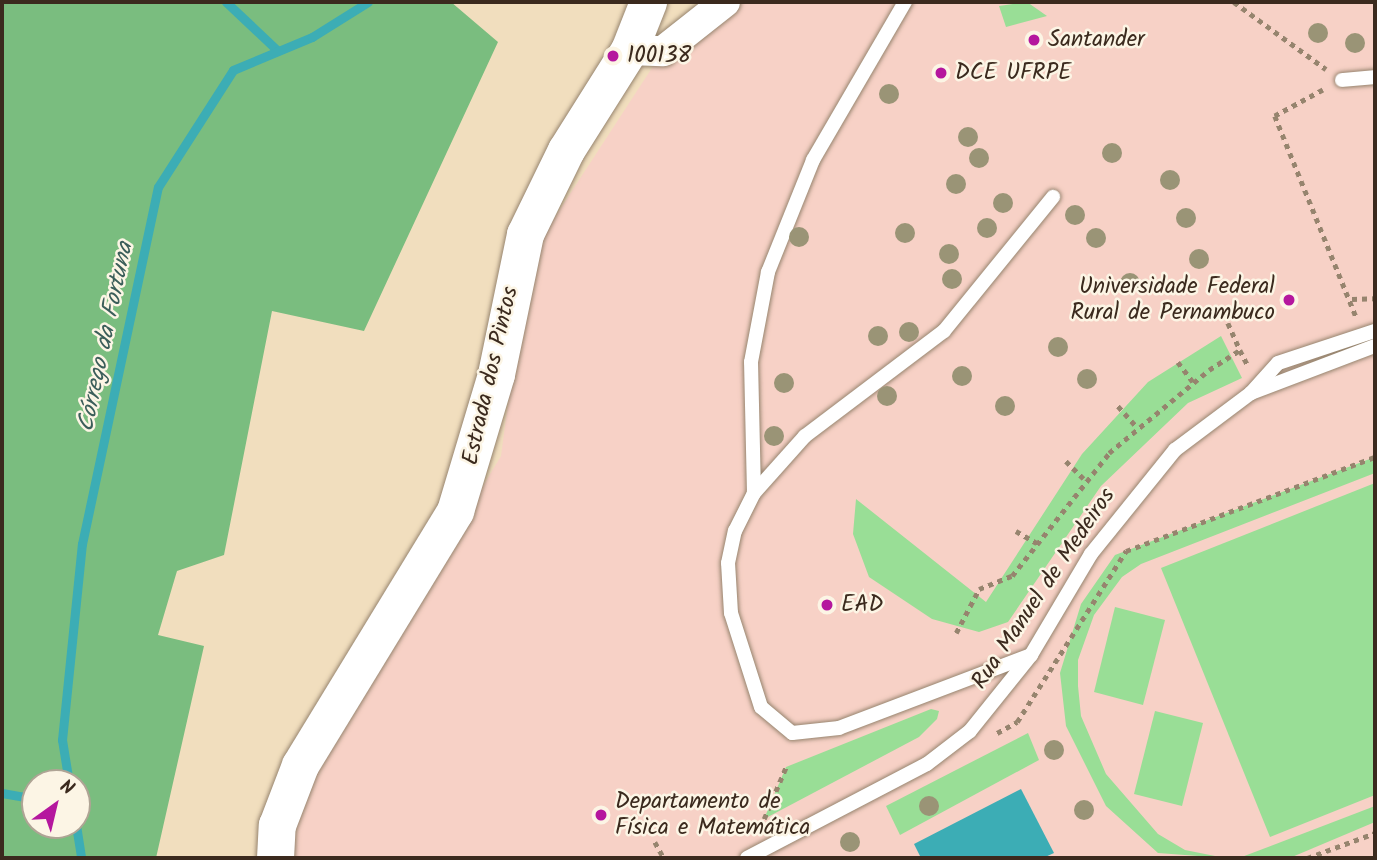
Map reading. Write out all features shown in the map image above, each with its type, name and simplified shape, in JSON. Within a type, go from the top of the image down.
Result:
[{"type":"street","name":"Estrada dos Pintos","points":[[275,858],[277,825],[300,765],[455,511],[496,374],[525,234],[566,150],[629,50],[648,2]]},
{"type":"street","points":[[629,50],[663,51],[724,2]]},
{"type":"lane","points":[[754,493],[751,362],[768,272],[813,159],[905,2]]},
{"type":"lane","points":[[1342,80],[1375,78]]},
{"type":"lane","points":[[1031,655],[839,728],[811,735],[774,723],[761,707],[731,613],[729,563],[735,531],[754,493],[805,436],[944,331],[1053,197]]},
{"type":"lane","points":[[1254,388],[1278,363],[1375,331]]},
{"type":"lane","name":"Rua Manuel de Medeiros","points":[[747,858],[928,764],[971,731],[1031,655],[1091,554],[1134,497],[1175,450],[1254,388],[1375,346]]},
{"type":"path","points":[[1234,2],[1342,80],[1275,116],[1335,270],[1352,299],[1375,298]]},
{"type":"path","points":[[1228,323],[1254,388]]},
{"type":"path","points":[[956,633],[979,589],[1012,576],[1084,479],[1137,427],[1193,382],[1240,350]]},
{"type":"path","points":[[1178,362],[1193,382]]},
{"type":"path","points":[[1118,406],[1137,427]]},
{"type":"path","points":[[993,735],[1017,722],[1126,551],[1375,457]]},
{"type":"path","points":[[1066,460],[1084,479]]},
{"type":"path","points":[[1017,531],[1037,543]]},
{"type":"path","points":[[764,819],[786,767]]},
{"type":"path","points":[[1307,858],[1375,833]]},
{"type":"path","points":[[655,842],[664,858]]},
{"type":"shaded area","points":[[725,2],[1375,2],[1375,858],[294,858],[292,820],[329,742],[501,456],[527,260],[663,51]]},
{"type":"green space","points":[[2,2],[451,2],[498,42],[364,331],[272,311],[224,555],[177,571],[158,635],[204,646],[156,858],[2,858]]},
{"type":"green space","points":[[1027,2],[1047,16],[1006,27],[999,6]]},
{"type":"green space","points":[[1221,336],[1242,378],[1188,403],[1101,486],[1008,622],[979,632],[932,619],[869,577],[853,534],[856,499],[986,602],[1082,454],[1148,382]]},
{"type":"green space","points":[[1375,457],[1375,473],[1141,564],[1122,577],[1094,615],[1078,660],[1078,686],[1081,716],[1106,774],[1158,834],[1185,850],[1225,858],[1158,853],[1106,806],[1066,726],[1060,673],[1081,604],[1115,555]]},
{"type":"green space","points":[[1375,483],[1375,795],[1270,837],[1161,568]]},
{"type":"green space","points":[[1115,607],[1165,620],[1143,705],[1094,692]]},
{"type":"green space","points":[[931,709],[939,711],[937,719],[919,737],[764,819],[786,767]]},
{"type":"green space","points":[[1155,711],[1203,723],[1182,806],[1134,794]]},
{"type":"green space","points":[[1028,733],[1039,760],[900,835],[886,806]]},
{"type":"green space","points":[[1375,806],[1375,822],[1292,857],[1239,858]]},
{"type":"water","points":[[1021,789],[1054,853],[1043,858],[921,858],[914,844]]},
{"type":"waterway","points":[[226,2],[278,51]]},
{"type":"waterway","name":"Córrego da Fortuna","points":[[67,769],[62,740],[82,544],[158,187],[233,70],[312,37],[368,2]]},
{"type":"waterway","points":[[2,793],[21,796]]},
{"type":"waterway","name":"Córrego da Fortuna","points":[[78,839],[81,858]]},
{"type":"place","name":"Santander","points":[[1034,40]]},
{"type":"place","name":"100138","points":[[613,56]]},
{"type":"place","name":"DCE UFRPE","points":[[941,73]]},
{"type":"place","name":"Universidade Federal Rural de Pernambuco","points":[[1289,300]]},
{"type":"place","name":"EAD","points":[[827,605]]},
{"type":"place","name":"Departamento de Física e Matemática","points":[[601,815]]}]
